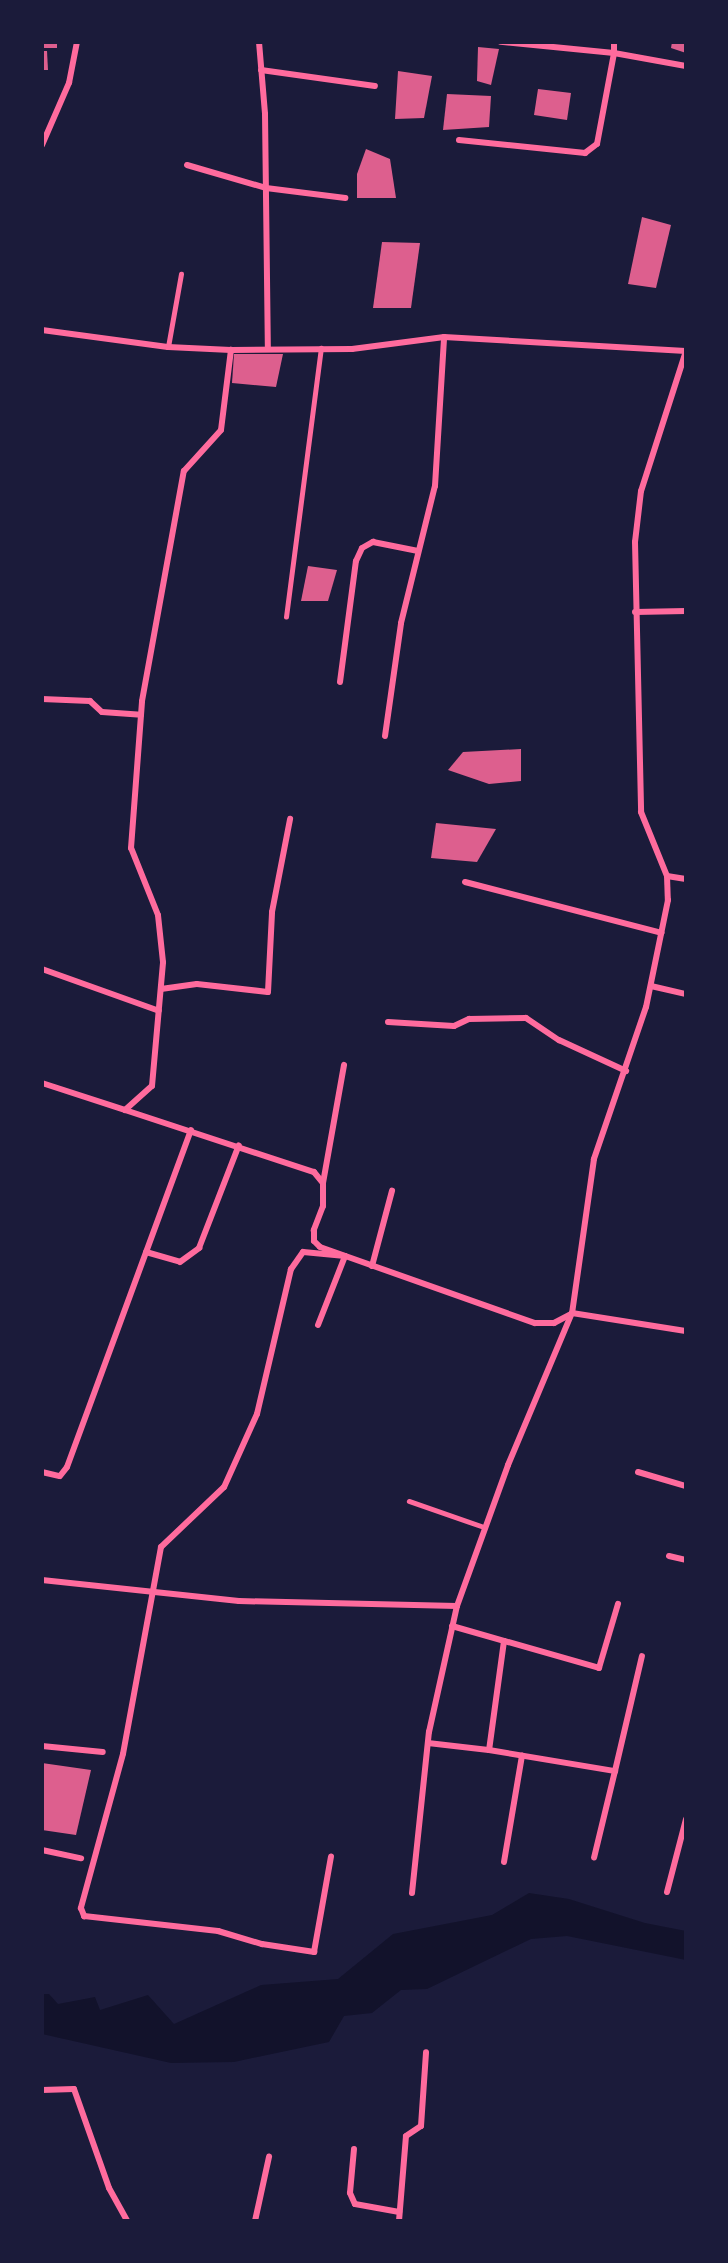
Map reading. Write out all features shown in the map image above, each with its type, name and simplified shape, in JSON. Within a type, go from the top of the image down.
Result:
[{"type":"street","points":[[42,144],[69,83],[77,42]]},
{"type":"street","points":[[259,42],[266,188],[268,348]]},
{"type":"street","points":[[501,42],[614,53],[686,66]]},
{"type":"street","points":[[459,140],[585,153],[597,144],[614,53],[614,42]]},
{"type":"street","points":[[261,70],[375,86]]},
{"type":"street","points":[[187,165],[266,188],[345,198]]},
{"type":"street","points":[[42,330],[168,347],[231,350],[352,349],[444,337],[686,351],[641,491],[635,542],[641,812],[667,876],[668,900],[651,986],[626,1071],[594,1159],[572,1313],[484,1527],[457,1606],[428,1743],[412,1893]]},
{"type":"street","points":[[385,736],[401,623],[435,486],[444,337]]},
{"type":"street","points":[[124,1110],[152,1086],[163,962],[158,915],[131,848],[141,715],[184,471],[221,430],[231,350]]},
{"type":"street","points":[[340,682],[356,561],[362,548],[373,542],[418,551]]},
{"type":"street","points":[[635,612],[686,611]]},
{"type":"street","points":[[42,699],[90,701],[102,712],[141,715]]},
{"type":"street","points":[[161,989],[197,984],[268,992],[272,912],[290,819]]},
{"type":"street","points":[[667,876],[686,879]]},
{"type":"street","points":[[465,882],[662,933]]},
{"type":"street","points":[[42,969],[159,1011]]},
{"type":"street","points":[[651,986],[686,994]]},
{"type":"street","points":[[388,1022],[454,1026],[469,1019],[526,1018],[559,1040],[626,1071]]},
{"type":"street","points":[[344,1065],[322,1183],[323,1206],[314,1241],[345,1256],[535,1323],[554,1323],[572,1313],[686,1331]]},
{"type":"street","points":[[42,1083],[239,1145],[314,1172],[322,1183]]},
{"type":"street","points":[[42,1472],[60,1476],[191,1130]]},
{"type":"street","points":[[146,1252],[180,1262],[199,1248],[239,1145]]},
{"type":"street","points":[[372,1266],[392,1191]]},
{"type":"street","points":[[331,1857],[314,1952],[262,1944],[218,1931],[84,1916],[81,1908],[123,1754],[161,1546],[224,1487],[257,1414],[291,1269],[303,1252],[345,1256]]},
{"type":"street","points":[[318,1325],[345,1256]]},
{"type":"street","points":[[638,1472],[686,1486]]},
{"type":"street","points":[[669,1556],[686,1560]]},
{"type":"street","points":[[42,1580],[238,1601],[457,1606]]},
{"type":"street","points":[[452,1626],[599,1668],[618,1604]]},
{"type":"street","points":[[489,1750],[504,1641]]},
{"type":"street","points":[[594,1858],[642,1656]]},
{"type":"street","points":[[428,1743],[489,1750],[615,1772]]},
{"type":"street","points":[[42,1746],[103,1752]]},
{"type":"street","points":[[504,1862],[522,1756]]},
{"type":"street","points":[[668,1892],[686,1819]]},
{"type":"street","points":[[42,1850],[81,1858]]},
{"type":"street","points":[[399,2221],[406,2136],[421,2126],[426,2052]]},
{"type":"street","points":[[42,2090],[74,2089],[110,2188],[127,2221]]},
{"type":"street","points":[[354,2149],[350,2193],[355,2204],[399,2212]]},
{"type":"street","points":[[255,2221],[269,2157]]},
{"type":"lane","points":[[168,347],[181,274]]},
{"type":"lane","points":[[286,617],[321,348]]},
{"type":"lane","points":[[409,1501],[484,1527]]},
{"type":"shaded area","points":[[529,1893],[569,1899],[645,1923],[686,1931],[686,1960],[567,1936],[531,1939],[427,1989],[401,1990],[372,2013],[344,2016],[329,2042],[234,2062],[171,2063],[42,2034],[42,1994],[49,1994],[58,2004],[95,1997],[100,2010],[148,1995],[174,2024],[261,1985],[338,1979],[393,1934],[492,1915]]},
{"type":"building","points":[[42,42],[57,42],[57,48],[42,48]]},
{"type":"building","points":[[672,42],[686,42],[686,53],[671,48]]},
{"type":"building","points":[[478,47],[499,49],[491,85],[477,81]]},
{"type":"building","points":[[42,51],[47,51],[48,70],[42,70]]},
{"type":"building","points":[[398,71],[432,76],[424,118],[395,119]]},
{"type":"building","points":[[538,89],[571,93],[567,120],[534,115]]},
{"type":"building","points":[[447,94],[491,96],[489,127],[443,130]]},
{"type":"building","points":[[366,149],[390,159],[396,198],[357,198],[357,174]]},
{"type":"building","points":[[642,217],[671,225],[656,288],[628,284]]},
{"type":"building","points":[[382,242],[420,243],[411,308],[373,308]]},
{"type":"building","points":[[234,354],[283,354],[276,387],[232,383]]},
{"type":"building","points":[[308,566],[337,570],[328,601],[301,601]]},
{"type":"building","points":[[521,749],[521,781],[489,784],[448,770],[463,752]]},
{"type":"building","points":[[436,823],[496,829],[477,862],[431,858]]},
{"type":"building","points":[[42,1763],[91,1770],[76,1835],[42,1830]]}]
